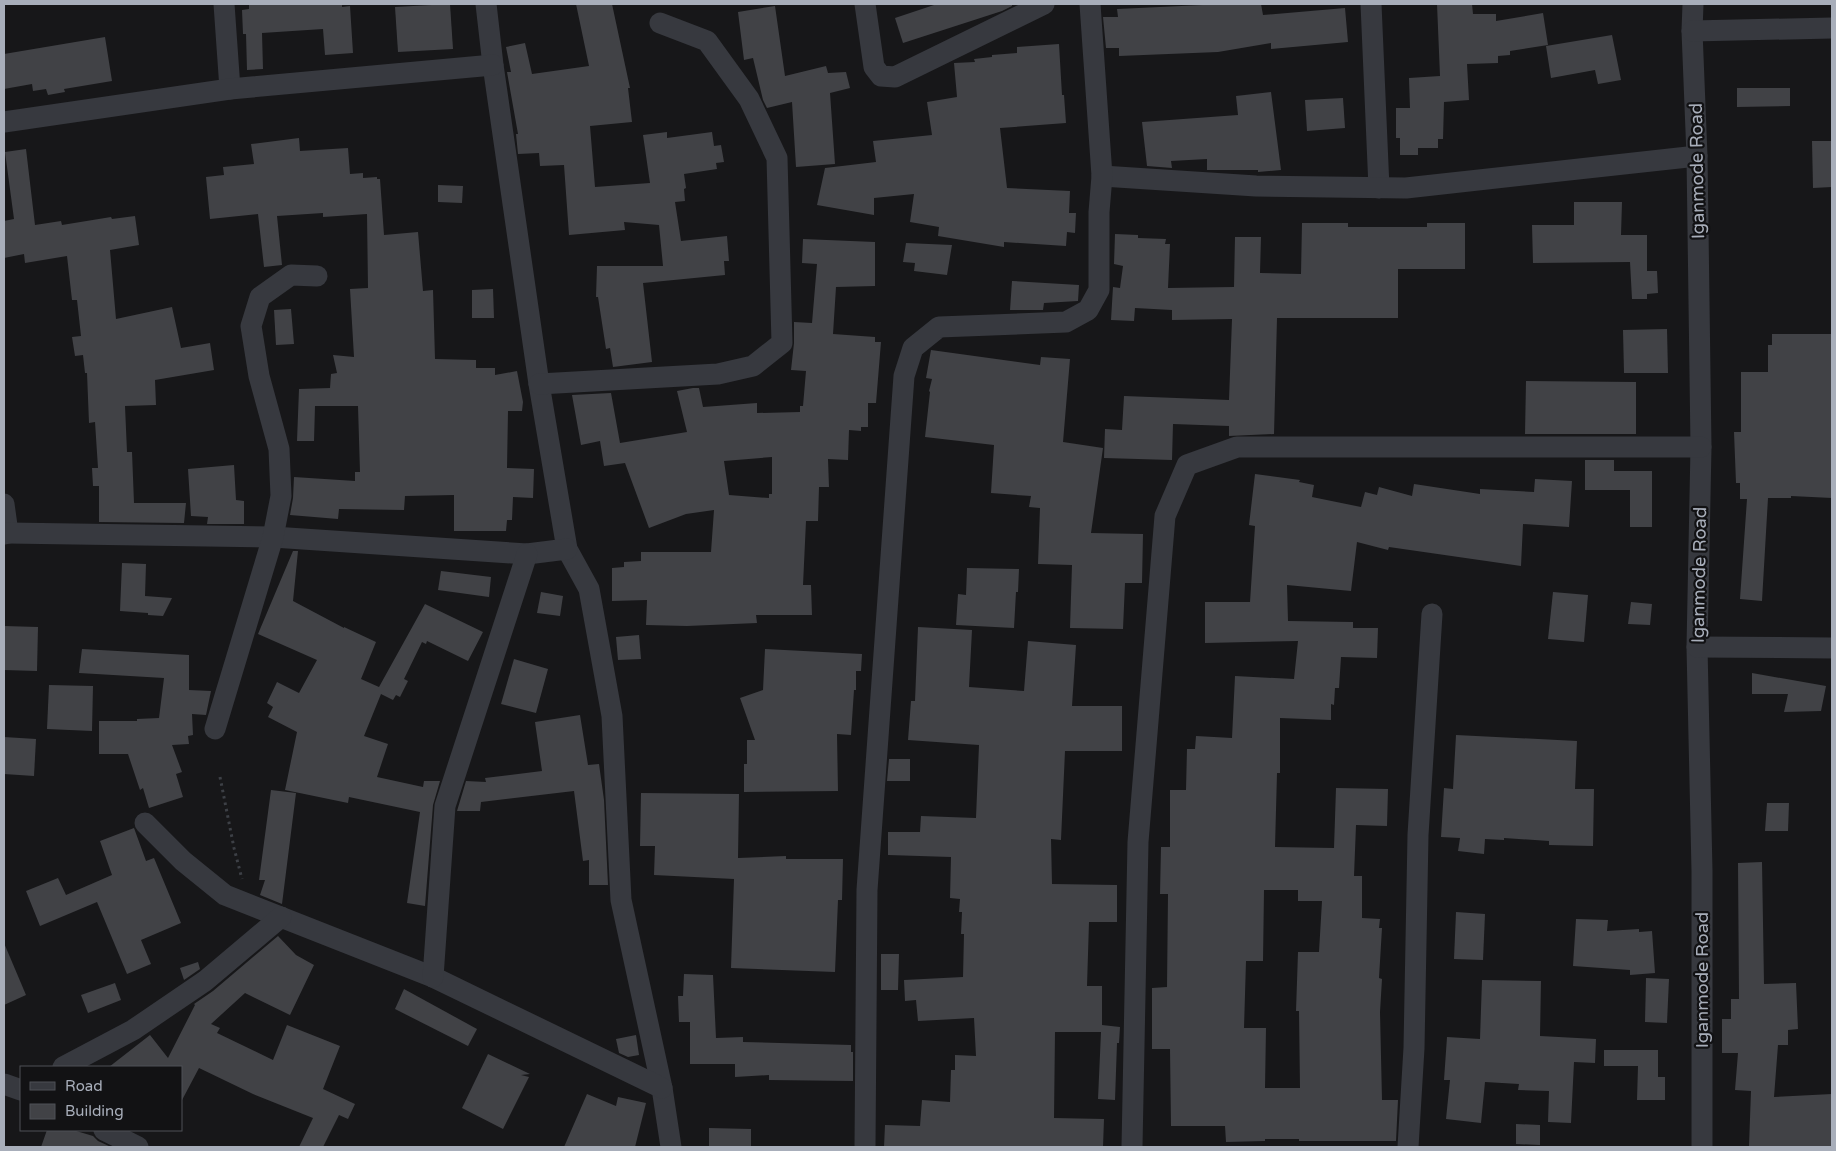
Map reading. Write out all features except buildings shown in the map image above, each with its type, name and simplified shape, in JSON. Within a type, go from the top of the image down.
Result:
[{"type":"street","points":[[224,4],[230,90]]},
{"type":"street","points":[[486,4],[539,384],[567,549],[589,589],[612,716],[621,900],[662,1088],[671,1147]]},
{"type":"street","points":[[866,4],[874,67],[881,76],[895,77],[1044,4]]},
{"type":"street","points":[[865,1147],[867,890],[904,376],[913,348],[938,327],[1066,322],[1088,310],[1099,290],[1099,212],[1102,176],[1090,4]]},
{"type":"street","points":[[1370,4],[1379,188]]},
{"type":"street","name":"Iganmode Road","points":[[1693,4],[1701,447],[1698,647],[1702,881],[1702,1147]]},
{"type":"street","points":[[539,384],[718,374],[753,366],[782,343],[777,158],[749,99],[707,41],[660,23]]},
{"type":"street","points":[[1692,31],[1832,28]]},
{"type":"street","points":[[4,122],[230,90],[493,65]]},
{"type":"street","points":[[1102,176],[1256,186],[1406,188],[1697,156]]},
{"type":"street","points":[[215,729],[273,536],[281,496],[279,449],[259,376],[251,326],[260,297],[291,275],[317,276]]},
{"type":"street","points":[[1132,1147],[1138,842],[1166,516],[1187,465],[1237,447],[1701,447]]},
{"type":"street","points":[[4,504],[6,534],[273,536],[527,554],[567,549]]},
{"type":"street","points":[[433,977],[446,806],[527,554]]},
{"type":"street","points":[[1408,1147],[1414,1048],[1418,835],[1432,614]]},
{"type":"street","points":[[1698,647],[1832,648]]},
{"type":"street","points":[[145,823],[183,860],[224,895],[433,977],[662,1088]]},
{"type":"street","points":[[65,1066],[134,1030],[197,987],[281,917]]},
{"type":"street","points":[[4,1084],[20,1090]]},
{"type":"street","points":[[106,1131],[138,1147]]},
{"type":"path","points":[[220,777],[234,848],[248,904]]}]
